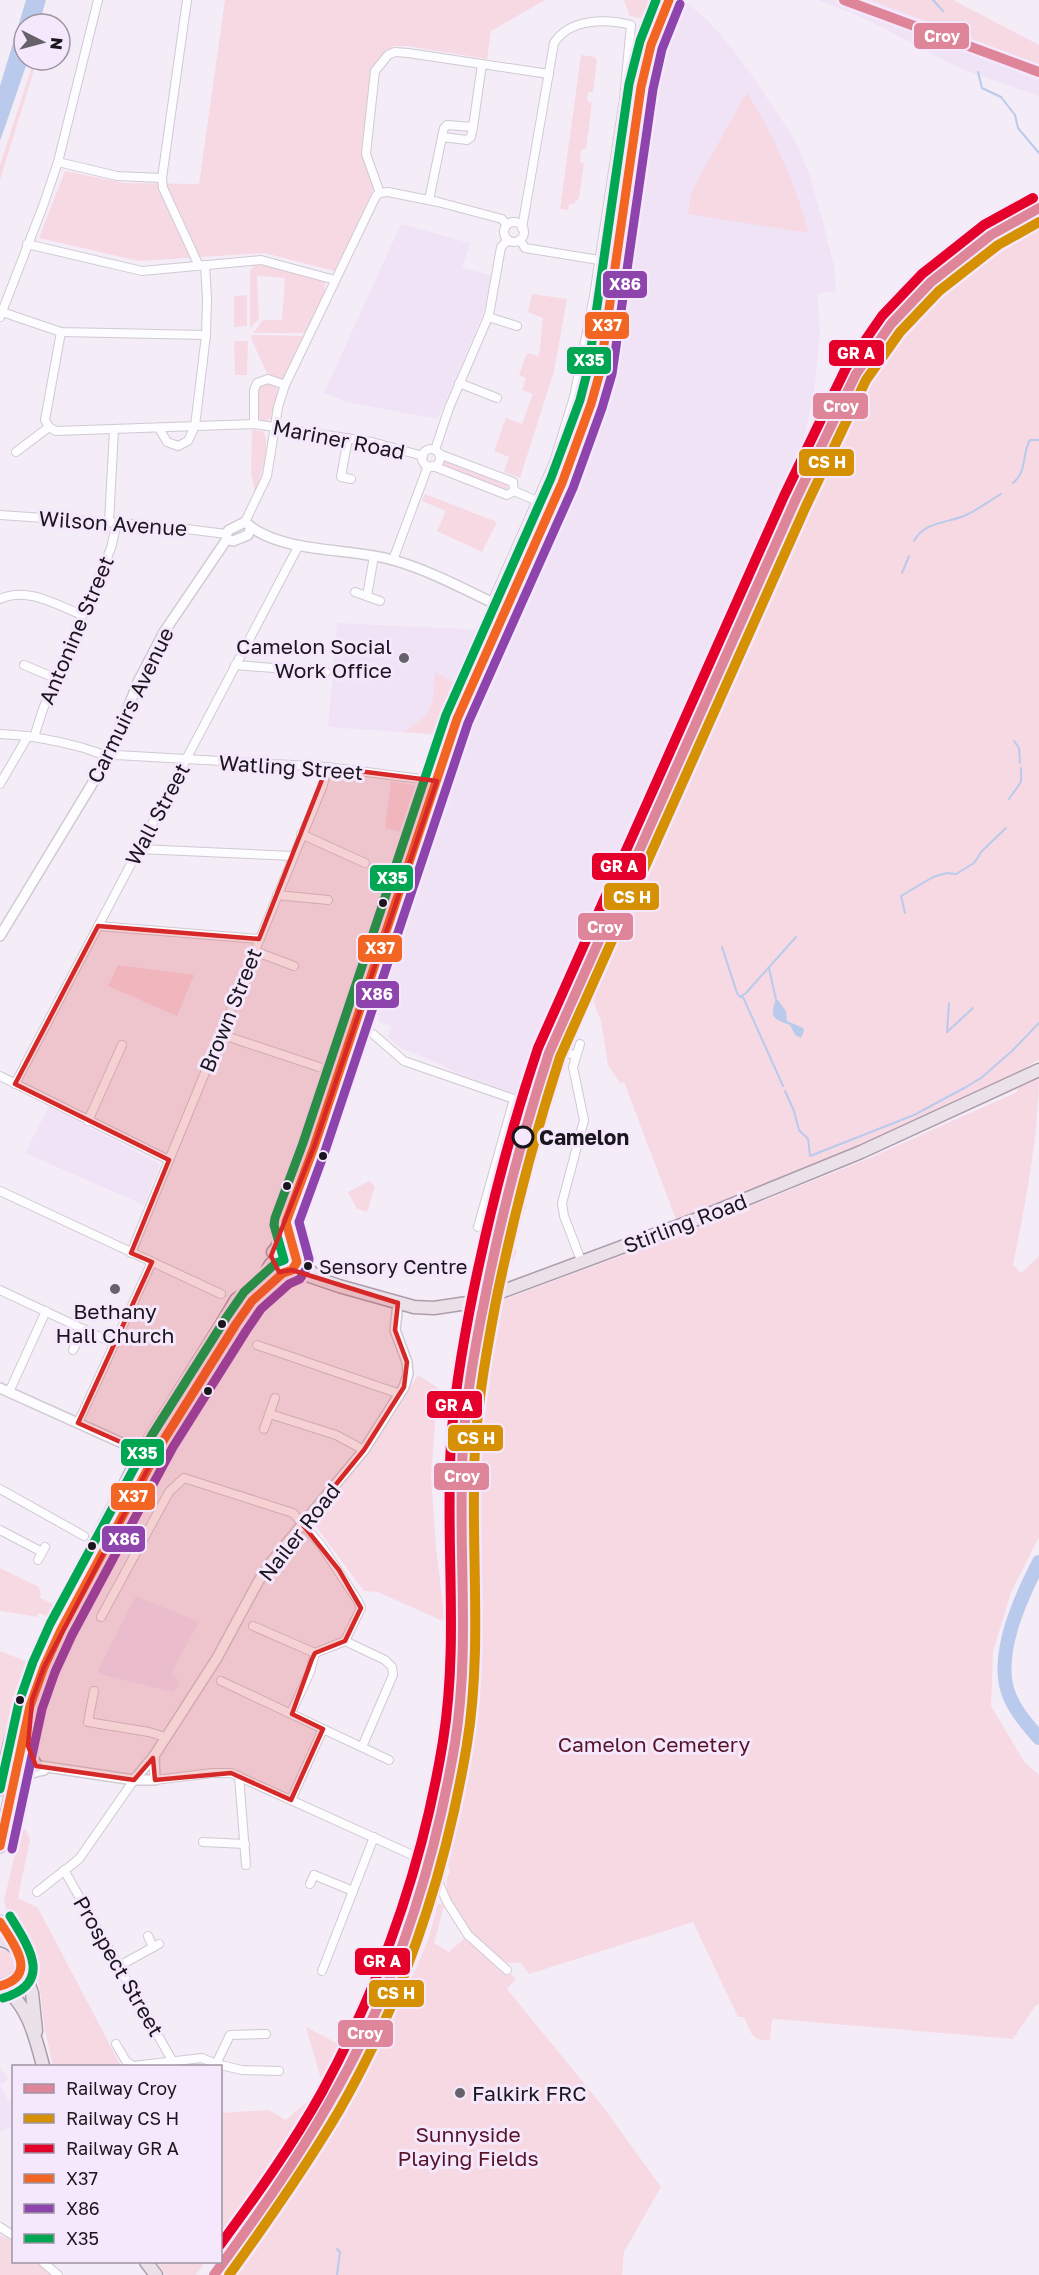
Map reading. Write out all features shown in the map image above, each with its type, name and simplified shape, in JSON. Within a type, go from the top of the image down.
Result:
[{"type":"main road","points":[[0,1846],[9,1804],[11,1762],[26,1690],[44,1646],[142,1452],[236,1300],[262,1280],[271,1264],[271,1256],[277,1247],[314,1147],[457,719],[562,483],[591,404],[600,372],[628,172],[647,63],[669,0]]},
{"type":"main road","name":"Stirling Road","points":[[288,1271],[414,1307],[434,1308],[474,1302],[678,1227],[861,1152],[1039,1070]]},
{"type":"main road","points":[[0,1789],[44,1667],[66,1620],[163,1440],[252,1301],[295,1266],[295,1253],[286,1222]]},
{"type":"main road","points":[[277,1247],[285,1246],[295,1253]]},
{"type":"main road","name":"Stirling Road","points":[[295,1253],[318,1278]]},
{"type":"main road","points":[[271,1264],[276,1270],[288,1271]]},
{"type":"main road","points":[[142,1452],[152,1452],[163,1440]]},
{"type":"main road","points":[[32,1700],[28,1746],[30,1757],[36,1766]]},
{"type":"main road","points":[[0,1922],[21,1957],[32,1993],[37,2042],[43,2065]]},
{"type":"main road","points":[[0,1940],[13,1945]]},
{"type":"main road","points":[[0,1986],[16,1978],[22,1965]]},
{"type":"main road","points":[[0,1986],[14,1996],[20,2004],[37,2042]]},
{"type":"main road","points":[[147,2263],[156,2275]]},
{"type":"street","points":[[98,0],[58,162],[1,314],[61,332],[206,335]]},
{"type":"street","points":[[159,428],[167,442],[178,446],[188,441],[195,426],[206,335],[207,297],[202,265],[163,188],[162,178],[187,0]]},
{"type":"street","points":[[492,602],[554,462],[574,397],[600,260],[614,169],[631,25],[580,22],[558,36],[554,43],[522,228],[523,236],[520,240],[513,242],[508,240],[504,234],[507,225]]},
{"type":"street","points":[[380,193],[366,154],[375,70],[388,56],[395,52],[549,74]]},
{"type":"street","points":[[442,138],[467,141],[471,137],[482,64]]},
{"type":"street","points":[[429,200],[444,128],[447,125],[473,127]]},
{"type":"street","points":[[58,162],[117,176],[162,178]]},
{"type":"street","points":[[614,169],[628,172]]},
{"type":"street","points":[[227,537],[233,541],[248,528],[267,476],[278,407],[285,385],[376,196],[388,192],[429,200],[502,219],[507,225]]},
{"type":"street","points":[[507,225],[517,223],[522,228]]},
{"type":"street","points":[[393,560],[430,466],[438,463],[437,452],[459,383],[488,317],[501,247],[508,240]]},
{"type":"street","points":[[520,240],[525,248],[600,260]]},
{"type":"street","points":[[27,244],[142,271],[261,260],[335,279]]},
{"type":"street","points":[[488,317],[517,326]]},
{"type":"street","points":[[15,452],[49,428],[45,420],[61,332]]},
{"type":"street","name":"Mariner Road","points":[[254,424],[254,390],[258,382],[268,379],[285,385]]},
{"type":"street","points":[[459,383],[497,398]]},
{"type":"street","name":"Mariner Road","points":[[49,428],[56,431],[114,430],[254,424],[348,438],[423,456]]},
{"type":"street","name":"Antonine Street","points":[[0,784],[31,736],[111,548],[114,430]]},
{"type":"street","points":[[348,438],[341,477],[351,479]]},
{"type":"street","points":[[430,466],[423,462],[423,456],[427,450],[437,452]]},
{"type":"street","name":"Mariner Road","points":[[437,452],[513,482],[514,491]]},
{"type":"street","name":"Mariner Road","points":[[430,466],[507,495],[514,491]]},
{"type":"street","name":"Mariner Road","points":[[514,491],[537,501]]},
{"type":"street","name":"Wilson Avenue","points":[[0,515],[113,522],[227,537]]},
{"type":"street","points":[[248,528],[283,543],[393,560],[506,609]]},
{"type":"street","name":"Carmuirs Avenue","points":[[0,936],[109,756],[139,680],[156,646],[227,537]]},
{"type":"street","name":"Wall Street","points":[[15,1084],[299,545]]},
{"type":"street","points":[[368,596],[374,556]]},
{"type":"street","points":[[355,592],[380,601]]},
{"type":"street","points":[[0,599],[22,595],[36,596],[82,615]]},
{"type":"street","points":[[24,665],[55,678]]},
{"type":"street","points":[[236,665],[326,672]]},
{"type":"street","name":"Watling Street","points":[[0,734],[31,736],[109,756],[116,754],[327,767],[437,781]]},
{"type":"street","name":"Brown Street","points":[[131,1253],[322,785],[327,767]]},
{"type":"street","points":[[302,834],[365,863]]},
{"type":"street","points":[[139,849],[293,856]]},
{"type":"street","points":[[277,895],[328,900]]},
{"type":"street","points":[[98,926],[259,939]]},
{"type":"street","points":[[254,951],[294,966]]},
{"type":"street","points":[[352,1028],[372,1034],[404,1061],[514,1100],[478,1227]]},
{"type":"street","points":[[220,1034],[337,1073]]},
{"type":"street","points":[[580,1044],[575,1055],[574,1073],[584,1120],[562,1203],[564,1216],[582,1263]]},
{"type":"street","points":[[88,1121],[122,1045]]},
{"type":"street","points":[[566,1053],[575,1055]]},
{"type":"street","points":[[0,1077],[169,1160]]},
{"type":"street","points":[[0,1191],[222,1294]]},
{"type":"street","points":[[78,1423],[152,1262]]},
{"type":"street","points":[[0,1290],[115,1344]]},
{"type":"street","name":"Nailer Road","points":[[134,1780],[154,1756],[217,1658],[272,1562],[364,1450],[400,1394],[408,1374],[407,1362],[395,1330],[398,1303]]},
{"type":"street","points":[[46,1311],[4,1390],[142,1452]]},
{"type":"street","points":[[73,1350],[84,1329]]},
{"type":"street","points":[[257,1345],[400,1394]]},
{"type":"street","points":[[264,1429],[275,1398]]},
{"type":"street","points":[[270,1414],[336,1435],[364,1450]]},
{"type":"street","points":[[101,1617],[169,1492],[184,1478],[293,1513],[333,1562],[361,1608],[345,1641],[315,1653],[253,1626]]},
{"type":"street","points":[[0,1489],[84,1536]]},
{"type":"street","points":[[0,1530],[41,1553]]},
{"type":"street","points":[[345,1641],[385,1660],[392,1666],[393,1675],[362,1748]]},
{"type":"street","points":[[291,1713],[310,1672],[315,1653]]},
{"type":"street","points":[[221,1681],[389,1760]]},
{"type":"street","points":[[94,1691],[88,1722],[149,1732],[165,1737]]},
{"type":"street","points":[[291,1800],[323,1729]]},
{"type":"street","points":[[154,1756],[155,1780]]},
{"type":"street","points":[[11,1762],[134,1780],[155,1780],[223,1772],[239,1776],[410,1854],[434,1872],[447,1902],[468,1935],[507,1970]]},
{"type":"street","points":[[9,1804],[24,1777],[31,1773],[55,1768]]},
{"type":"street","points":[[239,1776],[246,1865]]},
{"type":"street","points":[[37,1892],[79,1858],[134,1780]]},
{"type":"street","points":[[322,1971],[375,1837]]},
{"type":"street","points":[[203,1842],[245,1844]]},
{"type":"street","name":"Prospect Street","points":[[64,1870],[173,2062]]},
{"type":"street","points":[[310,1884],[314,1875],[353,1891]]},
{"type":"street","points":[[119,1966],[156,1945],[148,1936]]},
{"type":"street","points":[[216,2064],[230,2035],[266,2034]]},
{"type":"street","points":[[116,2044],[126,2061],[132,2065]]},
{"type":"street","points":[[143,2065],[202,2058],[220,2065]]},
{"type":"street","points":[[222,2065],[242,2070],[279,2071]]},
{"type":"street","points":[[44,2263],[58,2275]]},
{"type":"highlighted area","points":[[327,767],[437,781],[314,1147],[271,1256],[279,1272],[292,1270],[398,1303],[395,1330],[407,1362],[404,1387],[364,1450],[303,1525],[339,1570],[361,1608],[345,1641],[315,1653],[312,1659],[292,1714],[323,1729],[291,1800],[231,1773],[155,1780],[153,1758],[134,1780],[36,1766],[28,1746],[32,1700],[44,1667],[154,1457],[78,1423],[152,1262],[131,1253],[169,1160],[15,1084],[98,926],[259,939]]},
{"type":"shaded area","points":[[679,0],[684,0],[708,21],[727,42],[795,140],[810,176],[822,218],[834,267],[836,291],[817,294],[820,333],[814,393],[804,438],[776,513],[555,1007],[524,1097],[456,1073],[436,1062],[400,1048],[388,1037],[391,1026],[378,1021],[380,1015],[368,1014],[452,771],[467,716],[575,475],[598,406],[606,369],[650,87],[662,37]]},
{"type":"shaded area","points":[[818,0],[871,0],[1039,65],[1039,96],[959,68],[864,18]]},
{"type":"shaded area","points":[[401,224],[470,243],[462,268],[491,275],[484,311],[438,419],[346,402],[324,393]]},
{"type":"shaded area","name":"Camelon Social Work Office","points":[[337,623],[486,630],[443,735],[328,727]]},
{"type":"shaded area","points":[[49,1106],[160,1164],[144,1205],[25,1153]]},
{"type":"shaded area","points":[[136,1596],[199,1622],[171,1673],[179,1684],[173,1692],[100,1674],[98,1670]]},
{"type":"shaded area","points":[[0,2067],[9,2079],[0,2085]]},
{"type":"shaded area","points":[[0,2085],[11,2105],[12,2126],[0,2131]]},
{"type":"green space","points":[[225,0],[545,0],[491,31],[487,59],[408,46],[394,46],[373,66],[363,155],[375,186],[335,271],[264,253],[139,261],[39,238],[65,171],[124,183],[199,184]]},
{"type":"green space","points":[[624,0],[662,0],[653,21],[630,16]]},
{"type":"green space","points":[[871,0],[953,0],[1039,45],[1039,65]]},
{"type":"green space","points":[[581,55],[595,57],[597,61],[593,92],[588,92],[587,101],[592,103],[586,149],[581,149],[580,162],[584,163],[579,198],[574,204],[569,204],[568,210],[560,209]]},
{"type":"green space","points":[[30,72],[33,72],[0,180],[0,165]]},
{"type":"green space","points":[[747,92],[783,160],[808,233],[688,214],[691,192]]},
{"type":"green space","points":[[1039,224],[1039,1060],[960,1102],[836,1157],[677,1222],[624,1082],[620,1083],[608,1065],[601,1021],[592,998],[600,981],[589,974],[634,879],[639,876],[642,880],[634,902],[649,865],[644,863],[659,828],[680,794],[791,526],[828,444],[873,361],[910,310],[939,280],[994,242]]},
{"type":"green space","points":[[255,265],[275,266],[325,282],[324,295],[306,333],[253,333],[263,320],[282,320],[285,278],[257,276],[259,319],[250,328],[250,270]]},
{"type":"green space","points":[[532,294],[567,299],[554,371],[520,478],[504,472],[509,457],[494,451],[506,418],[522,424],[533,394],[522,390],[526,378],[519,375],[527,353],[539,356],[543,318],[528,312]]},
{"type":"green space","points":[[247,295],[247,326],[234,327],[234,296]]},
{"type":"green space","points":[[253,335],[305,336],[283,382],[269,378],[251,338]]},
{"type":"green space","points":[[234,341],[248,341],[247,375],[235,375]]},
{"type":"green space","points":[[264,383],[276,385],[278,394],[277,405],[270,419],[262,422],[257,416],[257,390]]},
{"type":"green space","points":[[252,430],[263,431],[266,444],[264,462],[255,493],[251,472]]},
{"type":"green space","points":[[443,460],[508,485],[506,491],[441,466]]},
{"type":"green space","points":[[425,494],[497,522],[482,552],[437,531],[446,511],[422,501]]},
{"type":"green space","points":[[435,672],[461,687],[443,735],[403,732],[421,720],[430,708],[434,693]]},
{"type":"green space","points":[[391,781],[418,786],[423,792],[409,834],[385,828]]},
{"type":"green space","points":[[118,965],[194,975],[177,1016],[108,986]]},
{"type":"green space","name":"Camelon Cemetery","points":[[1039,1070],[1034,1143],[1013,1265],[1021,1273],[1039,1256],[1039,1537],[1011,1592],[993,1652],[991,1706],[1025,1763],[1039,1775],[1039,2004],[1035,2006],[1013,2039],[774,2019],[770,2040],[764,2040],[755,2038],[744,2017],[738,2017],[693,1922],[529,1974],[520,1962],[501,1961],[486,1948],[454,1907],[447,1889],[450,1873],[446,1857],[446,1820],[461,1724],[469,1645],[468,1442],[476,1366],[487,1308],[493,1307],[492,1304],[680,1234],[865,1160],[1017,1092],[1019,1080]]},
{"type":"green space","points":[[546,1079],[555,1080],[534,1147],[533,1168],[521,1200],[527,1207],[514,1234],[517,1252],[502,1284],[492,1289],[490,1288],[501,1236],[505,1235],[516,1182],[519,1181],[532,1144],[530,1142],[534,1127],[532,1126]]},
{"type":"green space","points":[[369,1181],[375,1186],[367,1212],[357,1209],[348,1192]]},
{"type":"green space","points":[[470,1335],[472,1340],[463,1409],[459,1477],[462,1614],[453,1539],[451,1480],[454,1422]]},
{"type":"green space","points":[[418,1375],[438,1388],[431,1475],[436,1548],[445,1622],[378,1592],[364,1591],[314,1524],[315,1517],[366,1453]]},
{"type":"green space","points":[[0,1568],[39,1587],[40,1598],[55,1605],[49,1617],[39,1613],[37,1617],[0,1611]]},
{"type":"green space","points":[[0,1651],[28,1662],[29,1666],[15,1691],[8,1730],[0,1755]]},
{"type":"green space","points":[[25,1829],[30,1839],[18,1898],[38,1908],[120,2065],[53,2065],[44,2025],[40,1989],[31,1954],[10,1920],[4,1901],[20,1832]]},
{"type":"green space","name":"Sunnyside Playing Fields","points":[[438,1903],[444,1906],[434,1943],[449,1952],[468,1935],[516,1979],[507,1989],[601,2104],[661,2187],[624,2252],[622,2275],[223,2275],[264,2217],[330,2113],[336,2116],[414,1973],[429,1937]]},
{"type":"green space","points":[[0,1949],[10,1952],[16,1965],[12,1975],[0,1980]]},
{"type":"green space","points":[[306,2027],[342,2046],[321,2079]]},
{"type":"green space","points":[[307,2102],[316,2114],[278,2169],[265,2174],[222,2234],[222,2113],[269,2110],[286,2120]]},
{"type":"green space","points":[[0,2235],[12,2241],[12,2263],[37,2263],[52,2275],[0,2275]]},
{"type":"green space","points":[[157,2263],[204,2263],[196,2275],[166,2275]]},
{"type":"water","points":[[26,0],[46,0],[42,12],[22,12]]},
{"type":"water","points":[[12,46],[12,72],[24,72],[0,141],[0,86]]},
{"type":"water","points":[[776,1000],[786,1011],[787,1021],[803,1028],[801,1038],[795,1035],[790,1025],[781,1022],[773,1015]]},
{"type":"waterway","points":[[933,0],[943,11]]},
{"type":"waterway","points":[[978,72],[982,88],[1001,97],[1015,115],[1018,128],[1039,153]]},
{"type":"waterway","points":[[1013,483],[1023,468],[1030,440],[1039,440]]},
{"type":"waterway","points":[[914,541],[929,527],[964,516],[1001,494]]},
{"type":"waterway","points":[[902,573],[909,556]]},
{"type":"waterway","points":[[1014,741],[1019,748],[1020,763]]},
{"type":"waterway","points":[[1009,799],[1021,782],[1021,768]]},
{"type":"waterway","points":[[905,913],[901,896],[933,877],[947,873],[956,874],[974,863],[982,851],[1006,828]]},
{"type":"waterway","points":[[783,1086],[743,997],[740,997],[796,937]]},
{"type":"waterway","points":[[722,947],[740,997]]},
{"type":"waterway","points":[[769,968],[776,1000]]},
{"type":"waterway","points":[[947,1032],[949,1003]]},
{"type":"waterway","points":[[947,1032],[973,1008]]},
{"type":"waterway","points":[[785,1091],[799,1130],[808,1139],[810,1156],[914,1115],[966,1087],[981,1078],[1012,1051],[1039,1023]]},
{"type":"waterway","points":[[1039,1562],[1012,1625],[1005,1660],[1005,1677],[1011,1699],[1039,1738]]},
{"type":"waterway","points":[[337,2249],[340,2252],[337,2275]]},
{"type":"rail line","name":"Croy","points":[[844,0],[1039,72]]},
{"type":"rail line","name":"Croy","points":[[214,2275],[288,2169],[352,2061],[391,1974],[423,1883],[446,1790],[460,1706],[463,1631],[461,1519],[463,1445],[471,1371],[505,1205],[549,1053],[795,501],[856,374],[891,324],[931,282],[991,235],[1039,208]]},
{"type":"transit line","name":"X35","points":[[0,1789],[19,1702],[50,1624],[152,1435],[226,1318],[244,1292],[276,1263],[284,1260],[274,1225],[275,1218],[303,1143],[446,715],[551,478],[580,400],[588,369],[629,84],[640,41],[656,0]]},
{"type":"transit line","name":"X37","points":[[0,1846],[30,1706],[61,1630],[163,1441],[236,1324],[252,1301],[283,1273],[292,1270],[297,1262],[286,1222],[314,1147],[457,719],[562,483],[591,404],[600,372],[641,87],[651,45],[669,0]]},
{"type":"transit line","name":"X86","points":[[12,1849],[42,1709],[55,1672],[72,1635],[173,1447],[246,1331],[261,1309],[289,1284],[300,1279],[308,1266],[309,1259],[299,1222],[325,1151],[468,723],[573,488],[602,408],[612,374],[653,89],[662,49],[680,4]]},
{"type":"transit line","points":[[222,2242],[298,2132],[343,2051],[363,2008],[397,1922],[424,1832],[443,1741],[448,1704],[451,1629],[449,1517],[451,1443],[462,1349],[494,1200],[538,1048],[784,496],[846,368],[882,316],[922,274],[984,225],[1033,198]]},
{"type":"transit line","points":[[229,2275],[314,2152],[363,2066],[403,1978],[420,1932],[447,1839],[458,1792],[472,1707],[475,1633],[475,1448],[486,1355],[510,1239],[533,1147],[560,1057],[806,506],[866,380],[900,332],[939,291],[998,245],[1039,222]]},
{"type":"transit line","name":"X35","points":[[3,1998],[19,1991],[28,1983],[33,1974],[30,1952],[10,1916]]},
{"type":"transit line","name":"X37","points":[[0,1922],[16,1949],[21,1967],[18,1975],[12,1981],[0,1986]]},
{"type":"place","name":"Camelon Social Work Office","points":[[404,658]]},
{"type":"place","name":"Camelon","points":[[523,1137]]},
{"type":"place","name":"Sensory Centre","points":[[308,1266]]},
{"type":"place","name":"Bethany Hall Church","points":[[115,1289]]},
{"type":"place","name":"Falkirk FRC","points":[[460,2093]]}]
